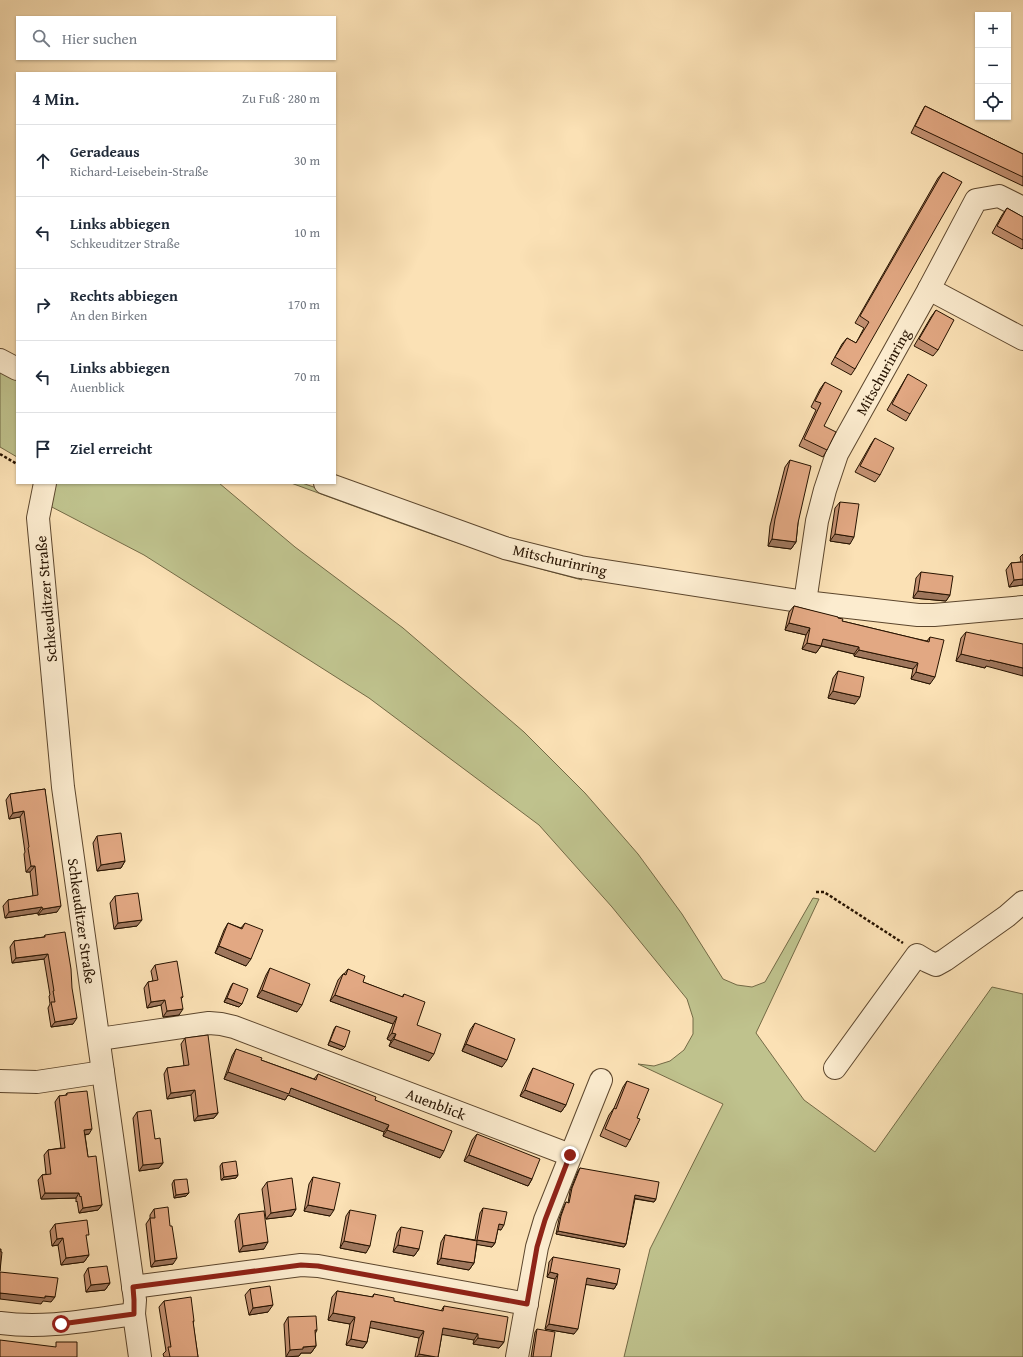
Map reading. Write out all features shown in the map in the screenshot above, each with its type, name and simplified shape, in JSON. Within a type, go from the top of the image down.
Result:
[{"type":"street","name":"Mitschurinring","points":[[805,602],[817,521],[825,490],[837,454],[976,200],[999,196],[1023,208]]},
{"type":"street","points":[[929,288],[1023,339]]},
{"type":"street","points":[[0,360],[16,368]]},
{"type":"street","name":"Schkeuditzer Straße","points":[[45,484],[38,518],[62,788],[99,1039],[133,1287],[134,1314],[140,1357]]},
{"type":"street","name":"Mitschurinring","points":[[328,484],[505,548],[580,567],[805,602],[918,615],[934,615],[1023,607]]},
{"type":"street","points":[[835,1068],[917,955],[927,962],[936,965],[1007,916],[1023,902]]},
{"type":"street","name":"Auenblick","points":[[99,1039],[209,1023],[222,1024],[234,1027],[570,1155]]},
{"type":"street","points":[[0,1081],[37,1082],[103,1072]]},
{"type":"street","points":[[517,1357],[537,1247],[545,1220],[600,1080]]},
{"type":"street","points":[[133,1287],[301,1265],[318,1266],[527,1304]]},
{"type":"street","points":[[0,1323],[31,1326],[61,1324],[134,1314]]},
{"type":"path","points":[[0,454],[16,463]]},
{"type":"path","points":[[816,892],[824,892],[908,945],[917,955]]},
{"type":"green space","points":[[0,369],[16,376],[16,456],[0,447]]},
{"type":"green space","points":[[55,484],[220,484],[295,547],[403,628],[524,732],[585,793],[638,854],[682,914],[723,979],[737,985],[752,987],[765,982],[813,898],[819,899],[756,1033],[804,1100],[875,1152],[992,987],[1023,994],[1023,1357],[624,1357],[650,1249],[723,1104],[638,1064],[654,1066],[670,1061],[684,1050],[693,1034],[693,1018],[687,999],[612,907],[539,825],[369,698],[144,555],[48,505]]},
{"type":"green space","points":[[294,484],[305,484],[499,551],[579,573],[582,580],[472,548]]},
{"type":"building","points":[[925,106],[1023,154],[1023,177],[915,126]]},
{"type":"building","points":[[943,172],[962,182],[855,369],[835,357],[847,338],[856,343],[869,322],[860,316]]},
{"type":"building","points":[[1007,208],[1023,217],[1023,240],[997,226]]},
{"type":"building","points":[[936,310],[954,320],[938,350],[919,339]]},
{"type":"building","points":[[908,374],[927,385],[910,414],[892,404]]},
{"type":"building","points":[[825,382],[842,391],[824,426],[836,432],[827,450],[804,439],[821,403],[815,401]]},
{"type":"building","points":[[875,438],[894,448],[880,475],[860,466]]},
{"type":"building","points":[[790,460],[811,466],[798,523],[796,542],[772,539],[775,519]]},
{"type":"building","points":[[840,502],[859,504],[854,537],[835,534]]},
{"type":"building","points":[[1023,562],[1023,579],[1014,580],[1011,563]]},
{"type":"building","points":[[921,572],[953,576],[950,595],[918,591]]},
{"type":"building","points":[[794,606],[838,617],[843,619],[842,621],[929,642],[930,637],[944,640],[935,677],[916,672],[918,663],[859,650],[859,647],[823,639],[821,646],[807,643],[810,628],[789,623]]},
{"type":"building","points":[[966,632],[1023,644],[1023,668],[961,654]]},
{"type":"building","points":[[838,671],[864,677],[860,697],[833,691]]},
{"type":"building","points":[[45,789],[61,906],[9,912],[8,900],[38,895],[35,866],[31,866],[28,848],[24,811],[13,813],[10,794]]},
{"type":"building","points":[[121,833],[125,861],[101,865],[97,836]]},
{"type":"building","points":[[138,893],[142,920],[118,923],[115,896]]},
{"type":"building","points":[[228,923],[242,929],[245,923],[263,930],[251,959],[219,946]]},
{"type":"building","points":[[65,932],[77,1018],[55,1022],[51,1002],[55,1002],[54,991],[48,954],[16,958],[14,941],[45,937],[45,935]]},
{"type":"building","points":[[177,961],[183,997],[181,997],[183,1009],[167,1011],[165,1000],[151,1002],[148,982],[158,980],[155,965]]},
{"type":"building","points":[[270,968],[310,984],[302,1005],[262,990]]},
{"type":"building","points":[[348,969],[365,976],[363,982],[403,997],[404,994],[425,1002],[417,1025],[441,1034],[434,1054],[394,1039],[396,1034],[392,1033],[397,1017],[335,995],[343,974],[346,975]]},
{"type":"building","points":[[233,983],[248,989],[242,1004],[227,998]]},
{"type":"building","points":[[475,1023],[515,1039],[507,1060],[466,1044]]},
{"type":"building","points":[[336,1026],[350,1031],[345,1047],[330,1041]]},
{"type":"building","points":[[208,1035],[218,1113],[198,1116],[195,1090],[171,1093],[167,1068],[189,1065],[185,1038]]},
{"type":"building","points":[[236,1049],[262,1058],[261,1060],[316,1080],[318,1074],[376,1097],[375,1100],[452,1131],[444,1151],[387,1130],[389,1125],[291,1088],[289,1094],[228,1072]]},
{"type":"building","points":[[533,1068],[574,1084],[566,1105],[525,1090]]},
{"type":"building","points":[[627,1081],[649,1089],[637,1118],[640,1119],[630,1140],[605,1129],[614,1108],[616,1109]]},
{"type":"building","points":[[87,1091],[92,1129],[84,1130],[88,1157],[96,1156],[102,1205],[83,1208],[79,1193],[45,1193],[42,1175],[51,1174],[48,1150],[65,1148],[59,1096],[67,1095],[67,1093]]},
{"type":"building","points":[[151,1110],[155,1139],[160,1138],[163,1163],[143,1165],[137,1112]]},
{"type":"building","points":[[477,1134],[540,1159],[532,1179],[469,1155]]},
{"type":"building","points":[[236,1161],[238,1175],[224,1177],[222,1163]]},
{"type":"building","points":[[580,1168],[659,1182],[656,1199],[635,1195],[626,1244],[558,1231],[561,1216],[566,1202],[569,1203],[572,1188]]},
{"type":"building","points":[[313,1177],[340,1183],[334,1210],[308,1205]]},
{"type":"building","points":[[292,1178],[296,1209],[271,1213],[267,1182]]},
{"type":"building","points":[[187,1179],[189,1193],[176,1195],[174,1180]]},
{"type":"building","points":[[168,1207],[170,1226],[172,1226],[177,1258],[155,1261],[150,1218],[155,1218],[154,1209]]},
{"type":"building","points":[[483,1208],[507,1212],[504,1225],[499,1224],[495,1243],[477,1240]]},
{"type":"building","points":[[350,1210],[376,1215],[370,1246],[344,1241]]},
{"type":"building","points":[[264,1211],[268,1242],[243,1246],[239,1214]]},
{"type":"building","points":[[87,1220],[89,1235],[86,1235],[89,1255],[66,1258],[63,1238],[57,1239],[55,1224]]},
{"type":"building","points":[[401,1227],[423,1231],[419,1249],[398,1245]]},
{"type":"building","points":[[445,1235],[477,1241],[474,1263],[441,1258]]},
{"type":"building","points":[[0,1249],[2,1252],[0,1271]]},
{"type":"building","points":[[553,1257],[620,1269],[617,1284],[587,1278],[578,1329],[549,1324],[558,1274],[550,1272]]},
{"type":"building","points":[[107,1266],[110,1283],[91,1285],[88,1268]]},
{"type":"building","points":[[0,1272],[58,1278],[55,1297],[45,1296],[45,1298],[0,1293]]},
{"type":"building","points":[[270,1286],[273,1305],[253,1308],[250,1289]]},
{"type":"building","points":[[337,1291],[373,1297],[374,1294],[394,1298],[394,1301],[443,1311],[444,1306],[508,1317],[504,1342],[478,1338],[478,1334],[443,1328],[438,1357],[436,1357],[419,1354],[424,1331],[371,1321],[367,1342],[351,1339],[355,1317],[333,1313]]},
{"type":"building","points":[[191,1297],[198,1357],[170,1357],[168,1347],[171,1347],[164,1301]]},
{"type":"building","points":[[316,1316],[316,1346],[290,1350],[288,1317]]},
{"type":"building","points":[[537,1329],[555,1332],[551,1357],[533,1357]]},
{"type":"building","points":[[0,1340],[56,1347],[56,1342],[77,1342],[77,1357],[0,1357]]},
{"type":"route","points":[[61,1324],[134,1314],[133,1287],[301,1265],[318,1266],[527,1304],[537,1247],[545,1220],[570,1155]]}]
